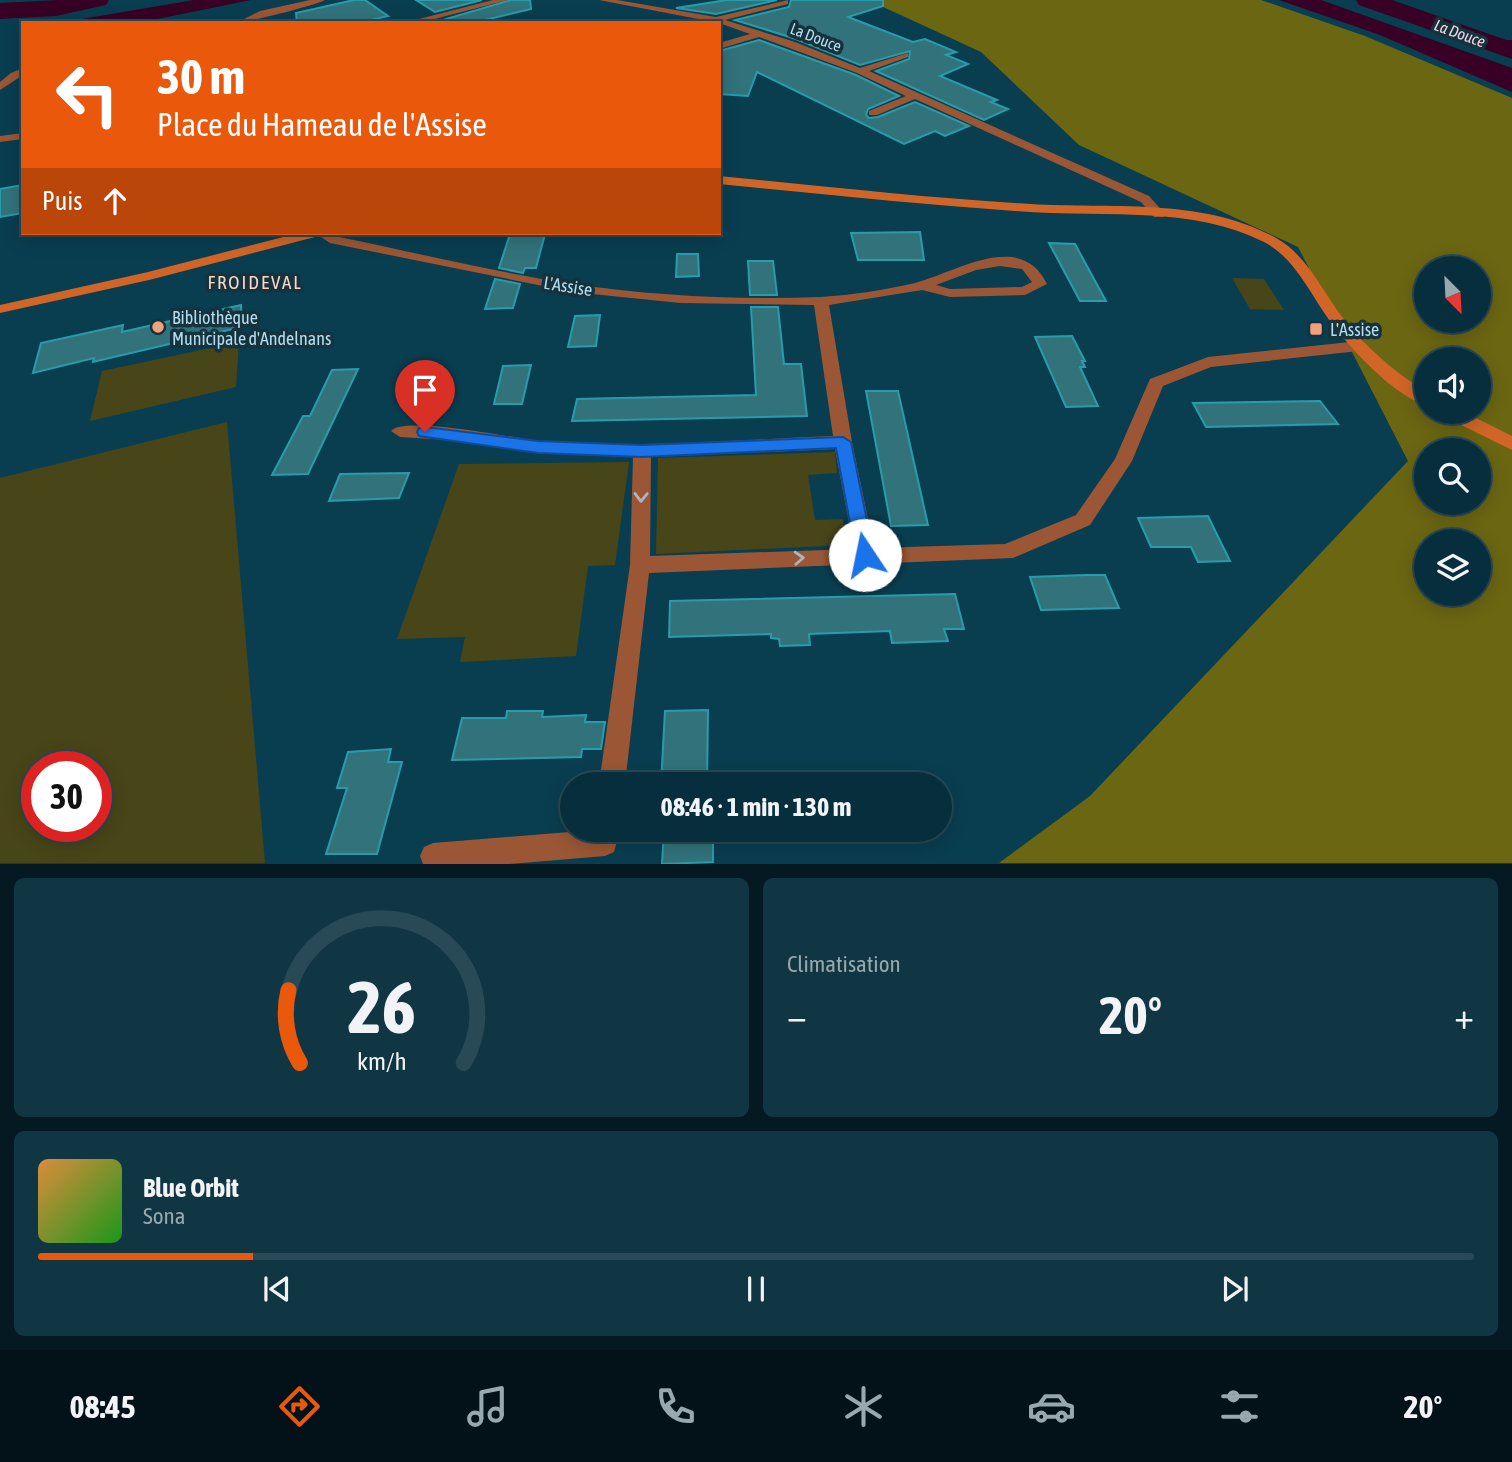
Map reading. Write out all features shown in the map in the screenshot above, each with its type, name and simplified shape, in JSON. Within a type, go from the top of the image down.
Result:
[{"type":"street","points":[[245,21],[263,13],[321,0]]},
{"type":"street","points":[[419,20],[504,0]]},
{"type":"street","name":"La Douce","points":[[603,0],[719,21]]},
{"type":"street","name":"La Douce","points":[[716,20],[785,2]]},
{"type":"street","name":"La Douce","points":[[721,21],[761,33],[860,71],[1145,199],[1159,214]]},
{"type":"street","points":[[721,45],[761,33]]},
{"type":"street","points":[[860,71],[905,55]]},
{"type":"street","points":[[1,87],[21,72]]},
{"type":"street","points":[[1,87],[21,82]]},
{"type":"street","points":[[873,113],[914,96]]},
{"type":"street","points":[[0,139],[21,136]]},
{"type":"street","points":[[721,180],[997,205],[1215,219],[1274,242],[1293,257],[1338,322],[1359,346],[1373,361],[1414,390]]},
{"type":"street","points":[[0,309],[149,276],[306,235]]},
{"type":"street","name":"L'Assise","points":[[325,235],[330,239],[573,288],[680,299],[821,301],[864,297],[922,286],[948,274],[995,263],[1021,263],[1034,271],[1040,284],[1025,291],[950,293],[922,286]]},
{"type":"street","points":[[821,301],[843,442],[865,555]]},
{"type":"street","points":[[640,565],[1006,552],[1083,520],[1123,461],[1156,383],[1208,362],[1359,346]]},
{"type":"street","points":[[1473,424],[1512,444]]},
{"type":"street","points":[[400,430],[538,447],[642,451],[843,442]]},
{"type":"street","points":[[614,772],[640,565],[642,451]]},
{"type":"street","points":[[433,856],[605,842]]},
{"type":"shaded area","points":[[194,0],[251,0],[148,21],[70,21]]},
{"type":"shaded area","points":[[868,0],[1261,0],[1365,36],[1512,98],[1512,863],[999,863],[1090,796],[1408,461],[1298,247],[1079,145],[981,52]]},
{"type":"shaded area","points":[[1279,0],[1321,0],[1512,68],[1512,92],[1380,35]]},
{"type":"shaded area","points":[[1232,278],[1264,279],[1284,310],[1250,309]]},
{"type":"shaded area","points":[[239,342],[236,387],[90,421],[102,371]]},
{"type":"shaded area","points":[[227,422],[265,863],[0,863],[0,478]]},
{"type":"shaded area","points":[[835,452],[837,473],[808,475],[815,520],[843,519],[845,545],[656,554],[658,458]]},
{"type":"shaded area","points":[[629,462],[615,565],[588,566],[576,656],[460,662],[465,637],[397,639],[459,464]]},
{"type":"building","points":[[365,0],[388,16],[367,21],[297,21],[296,13]]},
{"type":"building","points":[[416,0],[482,0],[435,12]]},
{"type":"building","points":[[511,0],[530,0],[531,9],[481,21],[446,19]]},
{"type":"building","points":[[727,0],[777,0],[716,14],[676,8]]},
{"type":"building","points":[[791,0],[883,0],[883,6],[848,17],[913,42],[925,39],[956,52],[946,55],[968,64],[940,76],[997,100],[991,102],[1008,109],[984,120],[876,71],[909,59],[910,51],[860,65],[796,39],[735,20],[789,7]]},
{"type":"building","points":[[759,40],[856,75],[899,96],[868,109],[866,115],[869,118],[915,102],[969,126],[945,136],[935,131],[904,144],[757,72],[748,96],[721,94],[721,50]]},
{"type":"building","points":[[21,185],[21,213],[0,217],[0,189]]},
{"type":"building","points":[[920,232],[924,260],[858,260],[851,233]]},
{"type":"building","points":[[510,235],[545,235],[536,268],[525,268],[523,273],[499,268]]},
{"type":"building","points":[[1049,243],[1075,244],[1106,301],[1080,301]]},
{"type":"building","points":[[677,254],[698,254],[699,276],[676,277]]},
{"type":"building","points":[[748,261],[773,261],[777,295],[750,295]]},
{"type":"building","points":[[495,279],[520,284],[513,308],[485,309]]},
{"type":"building","points":[[241,305],[242,327],[93,362],[94,358],[33,373],[41,343],[123,325],[122,332]]},
{"type":"building","points":[[751,307],[778,307],[784,364],[801,364],[807,416],[572,421],[577,399],[756,395]]},
{"type":"building","points":[[600,315],[596,346],[568,347],[575,316]]},
{"type":"building","points":[[1072,336],[1085,361],[1082,361],[1085,367],[1080,367],[1098,406],[1066,407],[1035,337]]},
{"type":"building","points":[[531,365],[522,404],[494,404],[503,366]]},
{"type":"building","points":[[358,369],[308,474],[272,475],[303,416],[310,416],[332,370]]},
{"type":"building","points":[[866,391],[898,391],[928,525],[891,526]]},
{"type":"building","points":[[1320,401],[1338,424],[1206,427],[1193,403]]},
{"type":"building","points":[[409,473],[399,498],[329,501],[340,474]]},
{"type":"building","points":[[1208,516],[1230,561],[1198,562],[1191,547],[1151,547],[1138,518]]},
{"type":"building","points":[[1105,575],[1119,608],[1041,610],[1030,577]]},
{"type":"building","points":[[955,594],[964,629],[944,629],[948,641],[892,643],[890,631],[809,634],[810,645],[780,646],[779,639],[771,638],[771,634],[669,637],[670,601]]},
{"type":"building","points":[[708,710],[707,772],[662,772],[665,711]]},
{"type":"building","points":[[507,711],[543,711],[542,717],[586,715],[585,722],[605,722],[601,749],[582,749],[581,757],[452,760],[462,718],[506,718]]},
{"type":"building","points":[[391,749],[388,762],[402,762],[377,854],[326,854],[347,788],[337,788],[348,752]]},
{"type":"building","points":[[663,842],[713,842],[713,862],[662,864]]},
{"type":"waterway","name":"La Douce","points":[[0,11],[56,8],[97,0]]},
{"type":"waterway","name":"La Douce","points":[[1368,0],[1512,51]]},
{"type":"waterway","points":[[1488,42],[1512,41]]},
{"type":"place","name":"Bibliothèque Municipale d'Andelnans","points":[[158,327]]},
{"type":"place","name":"L'Assise","points":[[1316,329]]},
{"type":"district","name":"FROIDEVAL","points":[[255,282]]},
{"type":"route","points":[[425,432],[538,447],[642,451],[843,442],[865,555]]}]
